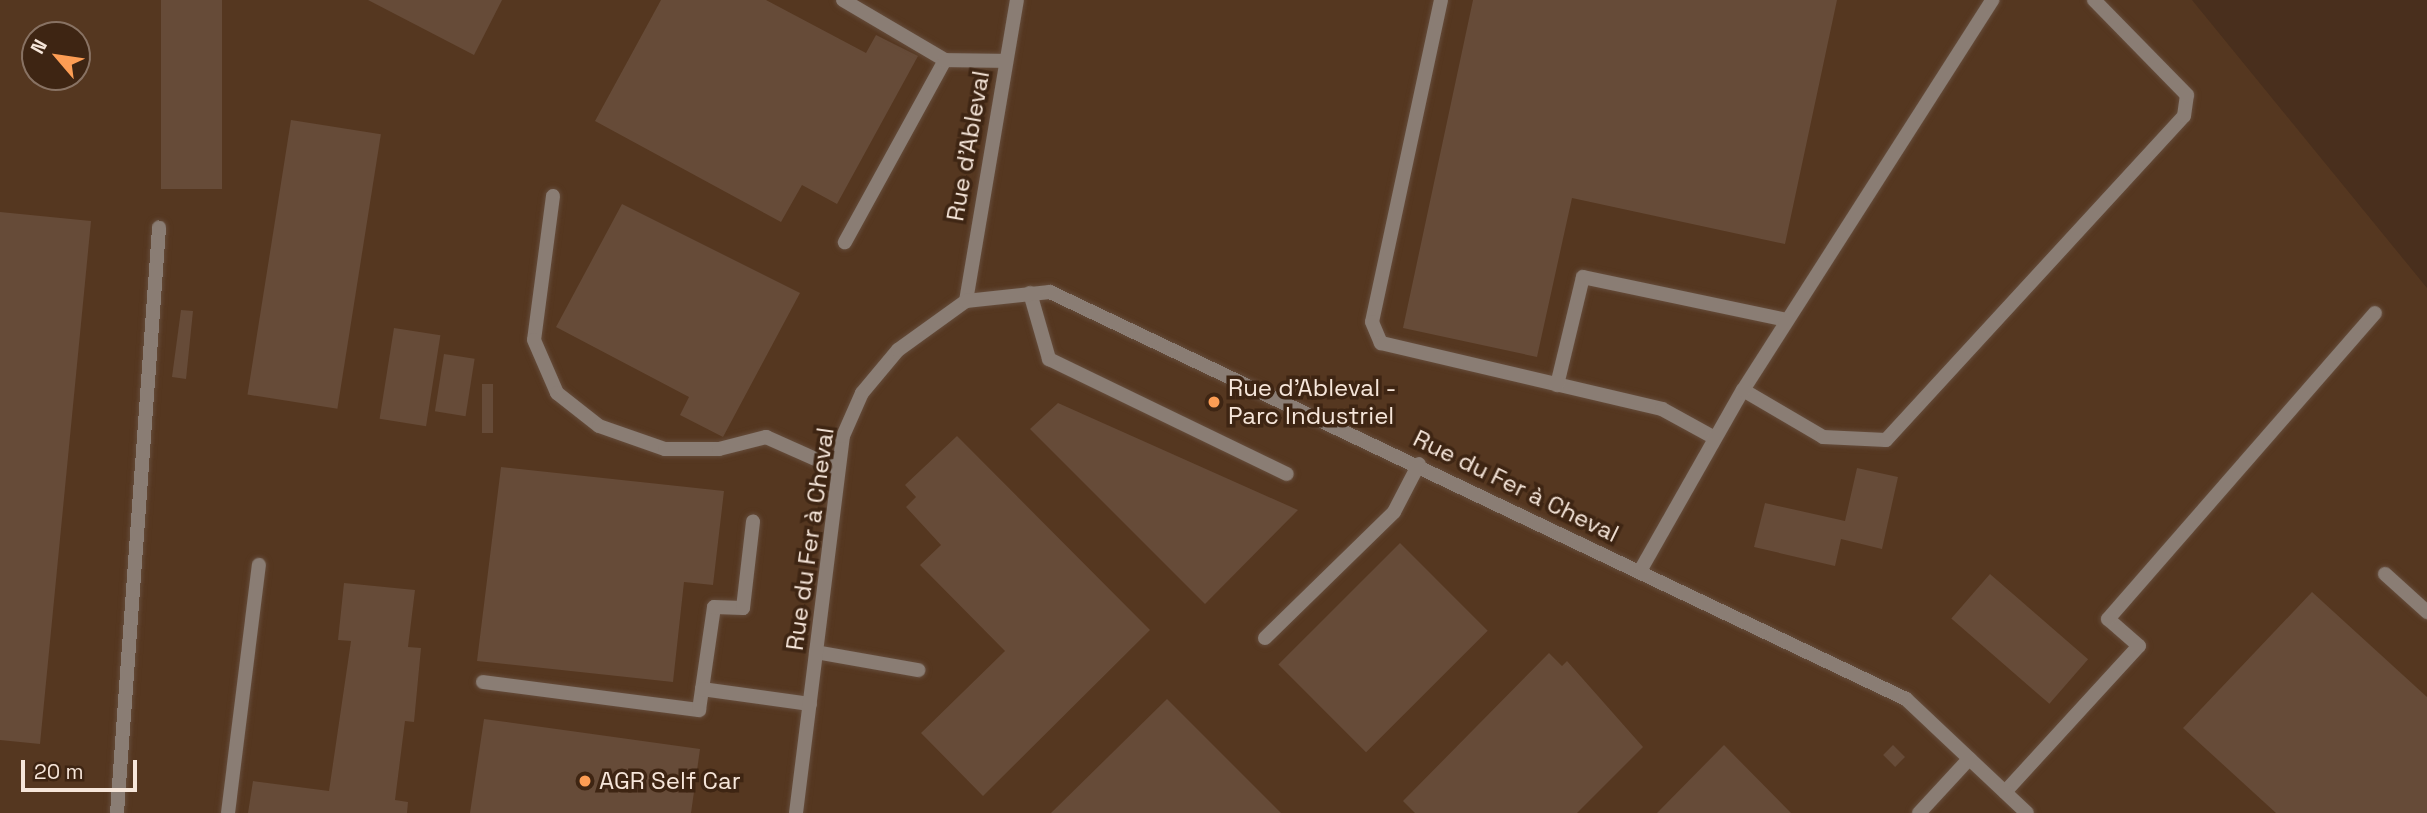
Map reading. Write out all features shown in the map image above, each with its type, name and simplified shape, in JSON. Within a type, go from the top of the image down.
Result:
[{"type":"street","points":[[843,0],[945,60],[1006,61]]},
{"type":"street","name":"Rue d'Ableval","points":[[966,301],[1017,0]]},
{"type":"street","points":[[1441,0],[1372,322],[1381,343],[1406,352],[1662,409],[1715,438]]},
{"type":"street","points":[[1640,571],[1743,390],[1992,0]]},
{"type":"street","points":[[1743,390],[1823,437],[1886,440],[2184,116],[2187,95],[2094,0]]},
{"type":"street","points":[[845,242],[945,60]]},
{"type":"street","points":[[553,196],[534,340],[557,393],[600,426],[665,449],[719,449],[766,437],[838,469]]},
{"type":"street","points":[[117,813],[159,228]]},
{"type":"street","points":[[1557,385],[1583,277],[1787,320]]},
{"type":"street","name":"Rue du Fer à Cheval","points":[[796,813],[843,436],[862,393],[898,350],[966,301],[1050,292],[1419,464],[1906,699],[2027,813]]},
{"type":"street","points":[[1030,293],[1049,359],[1287,474]]},
{"type":"street","points":[[2005,792],[2139,646],[2108,619],[2375,313]]},
{"type":"street","points":[[1265,638],[1394,512],[1419,464]]},
{"type":"street","points":[[483,682],[699,710],[714,607],[743,608],[753,522]]},
{"type":"street","points":[[228,813],[259,565]]},
{"type":"street","points":[[2385,574],[2427,612]]},
{"type":"street","points":[[816,652],[918,670]]},
{"type":"street","points":[[702,690],[810,704]]},
{"type":"street","points":[[1919,813],[1969,759]]},
{"type":"shaded area","points":[[0,0],[2192,0],[2427,288],[2427,813],[0,813]]},
{"type":"building","points":[[161,0],[222,0],[222,189],[161,189]]},
{"type":"building","points":[[368,0],[502,0],[474,55]]},
{"type":"building","points":[[661,0],[766,0],[866,53],[876,35],[918,56],[837,204],[802,185],[781,222],[595,121]]},
{"type":"building","points":[[1473,0],[1837,0],[1785,244],[1572,198],[1537,357],[1403,328]]},
{"type":"building","points":[[291,120],[381,134],[337,409],[248,395]]},
{"type":"building","points":[[622,204],[800,293],[723,437],[680,415],[689,397],[556,327]]},
{"type":"building","points":[[0,212],[91,221],[40,744],[0,740]]},
{"type":"building","points":[[181,310],[193,311],[186,379],[172,377]]},
{"type":"building","points":[[394,328],[440,335],[426,426],[380,419]]},
{"type":"building","points":[[444,354],[475,359],[466,416],[435,411]]},
{"type":"building","points":[[482,384],[493,384],[493,433],[482,433]]},
{"type":"building","points":[[1058,403],[1298,510],[1205,604],[1030,429]]},
{"type":"building","points":[[957,436],[1150,630],[983,796],[921,733],[1005,651],[920,565],[941,545],[906,507],[916,497],[905,485]]},
{"type":"building","points":[[501,467],[724,491],[713,585],[684,582],[673,682],[477,661]]},
{"type":"building","points":[[1857,468],[1898,477],[1882,549],[1841,539],[1835,566],[1754,547],[1765,503],[1845,521]]},
{"type":"building","points":[[1400,543],[1488,631],[1366,752],[1278,665]]},
{"type":"building","points":[[1990,574],[2088,659],[2049,704],[1951,619]]},
{"type":"building","points":[[344,583],[415,590],[408,647],[421,648],[414,722],[405,721],[395,800],[408,802],[407,813],[248,813],[253,781],[329,791],[351,641],[338,640]]},
{"type":"building","points":[[2312,592],[2427,697],[2427,813],[2276,813],[2183,728]]},
{"type":"building","points":[[1549,653],[1562,666],[1567,661],[1643,747],[1577,813],[1415,813],[1403,801]]},
{"type":"building","points":[[1167,699],[1281,813],[1051,813]]},
{"type":"building","name":"AGR Self Car","points":[[484,719],[700,749],[691,813],[470,813]]},
{"type":"building","points":[[1724,745],[1791,813],[1657,813]]},
{"type":"building","points":[[1893,745],[1905,757],[1895,767],[1883,755]]},
{"type":"place","name":"Rue d'Ableval - Parc Industriel","points":[[1214,402]]},
{"type":"place","name":"AGR Self Car","points":[[585,781]]}]
